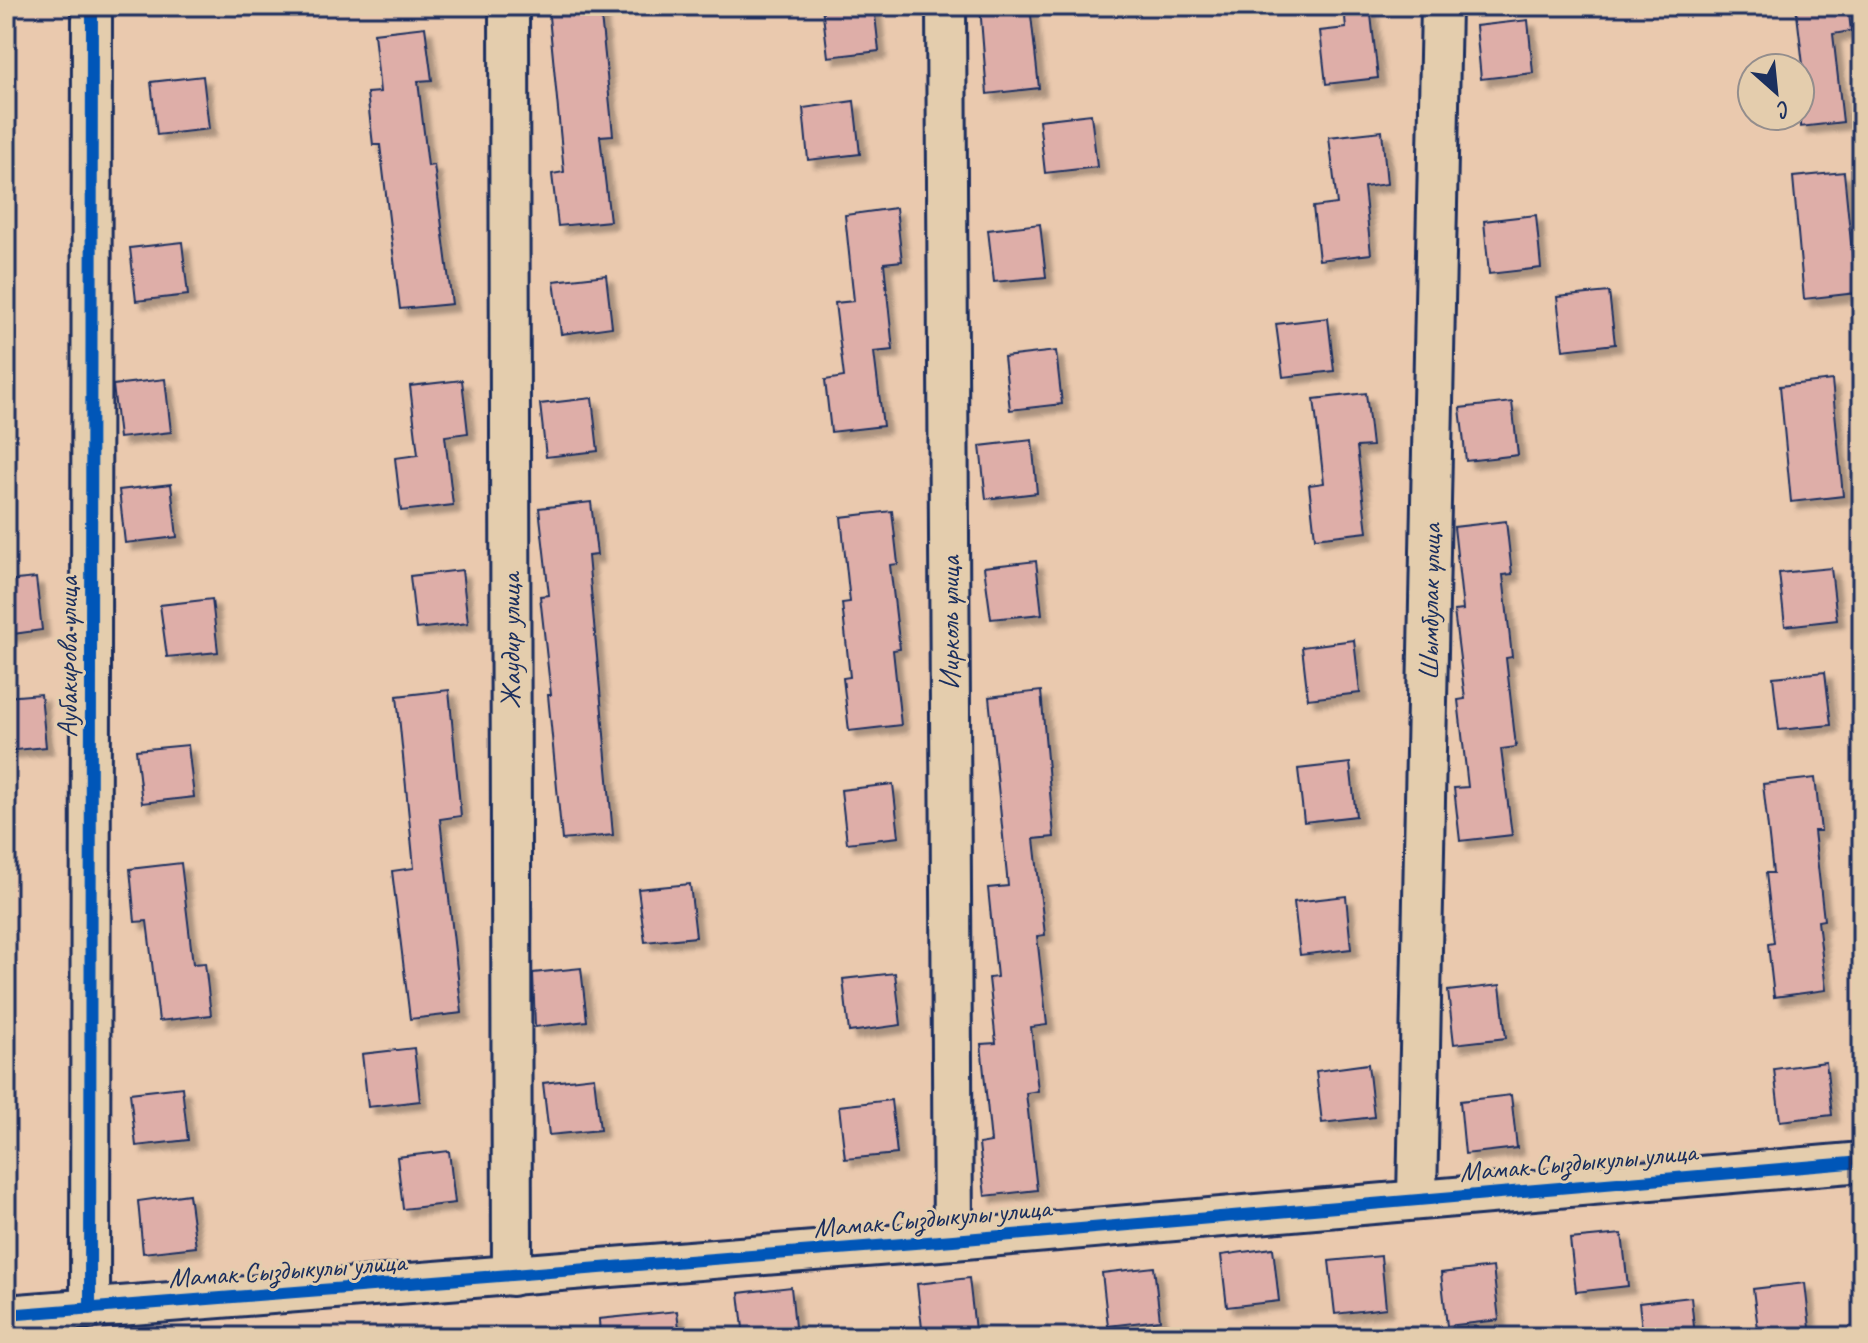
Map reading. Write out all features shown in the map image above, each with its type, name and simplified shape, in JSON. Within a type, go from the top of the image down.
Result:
[{"type":"street","name":"Аубакирова улица","points":[[90,1309],[92,6]]},
{"type":"street","name":"Жаудир улица","points":[[509,6],[512,1276]]},
{"type":"street","name":"Иирколь улица","points":[[946,6],[953,1240]]},
{"type":"street","name":"Шымбулак улица","points":[[1417,1198],[1441,6]]},
{"type":"street","name":"Мамак Сыздыкулы улица","points":[[6,1315],[953,1240],[1862,1162]]},
{"type":"building","points":[[548,6],[600,6],[613,135],[600,136],[610,221],[558,226],[552,174],[564,172]]},
{"type":"building","points":[[822,6],[874,6],[879,51],[828,57]]},
{"type":"building","points":[[980,6],[1030,6],[1039,88],[987,94]]},
{"type":"building","points":[[1344,6],[1370,6],[1378,78],[1326,84],[1320,31],[1346,28]]},
{"type":"building","points":[[1796,6],[1848,6],[1851,31],[1833,34],[1843,122],[1816,125],[1816,52],[1801,52]]},
{"type":"building","points":[[1528,20],[1533,73],[1481,79],[1476,26]]},
{"type":"building","points":[[425,27],[432,80],[418,81],[428,166],[434,165],[452,304],[400,309],[380,145],[373,145],[367,93],[380,92],[374,33]]},
{"type":"building","points":[[203,76],[209,129],[157,135],[151,82]]},
{"type":"building","points":[[854,101],[860,154],[808,160],[803,108]]},
{"type":"building","points":[[1091,114],[1097,167],[1045,173],[1039,120]]},
{"type":"building","points":[[1382,131],[1387,184],[1364,187],[1371,254],[1319,260],[1313,207],[1337,204],[1329,137]]},
{"type":"building","points":[[1844,172],[1856,293],[1804,299],[1793,177]]},
{"type":"building","points":[[896,208],[902,261],[884,263],[893,350],[874,352],[883,426],[831,432],[825,380],[844,377],[835,303],[854,301],[845,215]]},
{"type":"building","points":[[1536,215],[1541,268],[1489,274],[1484,221]]},
{"type":"building","points":[[1040,224],[1046,277],[994,282],[988,230]]},
{"type":"building","points":[[182,242],[188,295],[136,301],[130,248]]},
{"type":"building","points":[[606,275],[612,327],[561,334],[554,281]]},
{"type":"building","points":[[1609,292],[1615,344],[1563,350],[1557,297]]},
{"type":"building","points":[[1328,318],[1334,371],[1283,377],[1276,324]]},
{"type":"building","points":[[1056,351],[1062,404],[1010,410],[1004,357]]},
{"type":"building","points":[[165,379],[171,432],[119,438],[113,385]]},
{"type":"building","points":[[462,380],[468,433],[445,436],[453,505],[401,511],[395,458],[418,455],[410,386]]},
{"type":"building","points":[[1832,380],[1843,496],[1791,502],[1780,386]]},
{"type":"building","points":[[1366,393],[1372,446],[1357,447],[1367,532],[1315,538],[1309,485],[1324,483],[1314,399]]},
{"type":"building","points":[[592,398],[598,451],[546,457],[540,404]]},
{"type":"building","points":[[1512,402],[1518,455],[1466,461],[1460,408]]},
{"type":"building","points":[[1032,440],[1037,493],[986,499],[980,446]]},
{"type":"building","points":[[171,484],[177,537],[125,543],[119,490]]},
{"type":"building","points":[[591,502],[597,555],[588,556],[613,835],[562,840],[540,596],[549,595],[539,508]]},
{"type":"building","points":[[892,511],[898,564],[890,565],[900,649],[893,650],[901,725],[849,731],[843,678],[850,677],[842,603],[850,602],[841,517]]},
{"type":"building","points":[[1506,521],[1512,574],[1503,575],[1512,657],[1506,658],[1516,747],[1501,749],[1512,835],[1460,841],[1454,788],[1468,787],[1458,700],[1465,699],[1454,611],[1463,610],[1454,527]]},
{"type":"building","points":[[1036,561],[1042,614],[991,619],[984,567]]},
{"type":"building","points":[[1831,568],[1837,620],[1785,626],[1779,573]]},
{"type":"building","points":[[462,570],[468,623],[416,629],[410,576]]},
{"type":"building","points":[[36,578],[42,630],[6,635],[6,581]]},
{"type":"building","points":[[212,599],[218,652],[167,657],[160,605]]},
{"type":"building","points":[[1354,640],[1360,693],[1308,699],[1302,647]]},
{"type":"building","points":[[1825,672],[1831,725],[1779,730],[1773,677]]},
{"type":"building","points":[[449,690],[461,816],[440,819],[462,1013],[410,1019],[392,871],[414,868],[397,696]]},
{"type":"building","points":[[1041,691],[1054,837],[1034,839],[1045,935],[1037,936],[1047,1025],[1031,1027],[1038,1091],[1026,1093],[1037,1190],[985,1196],[979,1144],[991,1142],[981,1044],[996,1043],[989,978],[997,977],[988,888],[1008,886],[989,697]]},
{"type":"building","points":[[41,694],[46,747],[6,751],[6,697]]},
{"type":"building","points":[[188,745],[194,797],[142,803],[136,750]]},
{"type":"building","points":[[1350,763],[1356,816],[1304,822],[1298,769]]},
{"type":"building","points":[[1815,778],[1821,831],[1814,831],[1824,920],[1818,921],[1826,990],[1774,997],[1768,944],[1774,943],[1766,873],[1773,873],[1763,784]]},
{"type":"building","points":[[893,784],[899,837],[847,843],[841,790]]},
{"type":"building","points":[[181,863],[193,964],[205,963],[211,1015],[159,1021],[147,921],[135,922],[130,869]]},
{"type":"building","points":[[690,884],[696,937],[645,942],[638,889]]},
{"type":"building","points":[[1346,896],[1351,949],[1300,955],[1294,902]]},
{"type":"building","points":[[581,968],[587,1021],[535,1027],[533,973]]},
{"type":"building","points":[[895,973],[901,1025],[849,1032],[843,979]]},
{"type":"building","points":[[1500,985],[1506,1038],[1454,1044],[1448,991]]},
{"type":"building","points":[[414,1048],[420,1101],[368,1107],[362,1054]]},
{"type":"building","points":[[1826,1062],[1832,1115],[1780,1121],[1774,1069]]},
{"type":"building","points":[[1368,1064],[1374,1117],[1322,1123],[1316,1071]]},
{"type":"building","points":[[594,1077],[600,1130],[549,1135],[543,1083]]},
{"type":"building","points":[[182,1087],[188,1140],[136,1146],[130,1093]]},
{"type":"building","points":[[1511,1095],[1517,1148],[1465,1154],[1460,1101]]},
{"type":"building","points":[[891,1100],[897,1154],[845,1159],[839,1106]]},
{"type":"building","points":[[449,1151],[455,1203],[403,1209],[397,1157]]},
{"type":"building","points":[[189,1194],[196,1247],[143,1253],[138,1201]]},
{"type":"building","points":[[1622,1234],[1628,1286],[1576,1292],[1570,1239]]},
{"type":"building","points":[[1273,1248],[1279,1301],[1227,1307],[1221,1255]]},
{"type":"building","points":[[1381,1256],[1386,1308],[1335,1314],[1329,1261]]},
{"type":"building","points":[[1154,1267],[1160,1320],[1108,1326],[1102,1273]]},
{"type":"building","points":[[1493,1267],[1499,1320],[1447,1326],[1441,1273]]},
{"type":"building","points":[[969,1278],[975,1330],[923,1337],[917,1284]]},
{"type":"building","points":[[1805,1283],[1811,1337],[1759,1337],[1753,1289]]},
{"type":"building","points":[[791,1287],[796,1337],[744,1337],[739,1293]]},
{"type":"building","points":[[1691,1297],[1695,1337],[1643,1337],[1639,1303]]},
{"type":"building","points":[[677,1311],[680,1337],[600,1337],[599,1319]]},
{"type":"cycle path","points":[[90,1309],[92,6]]},
{"type":"cycle path","points":[[6,1315],[953,1240],[1862,1162]]}]
